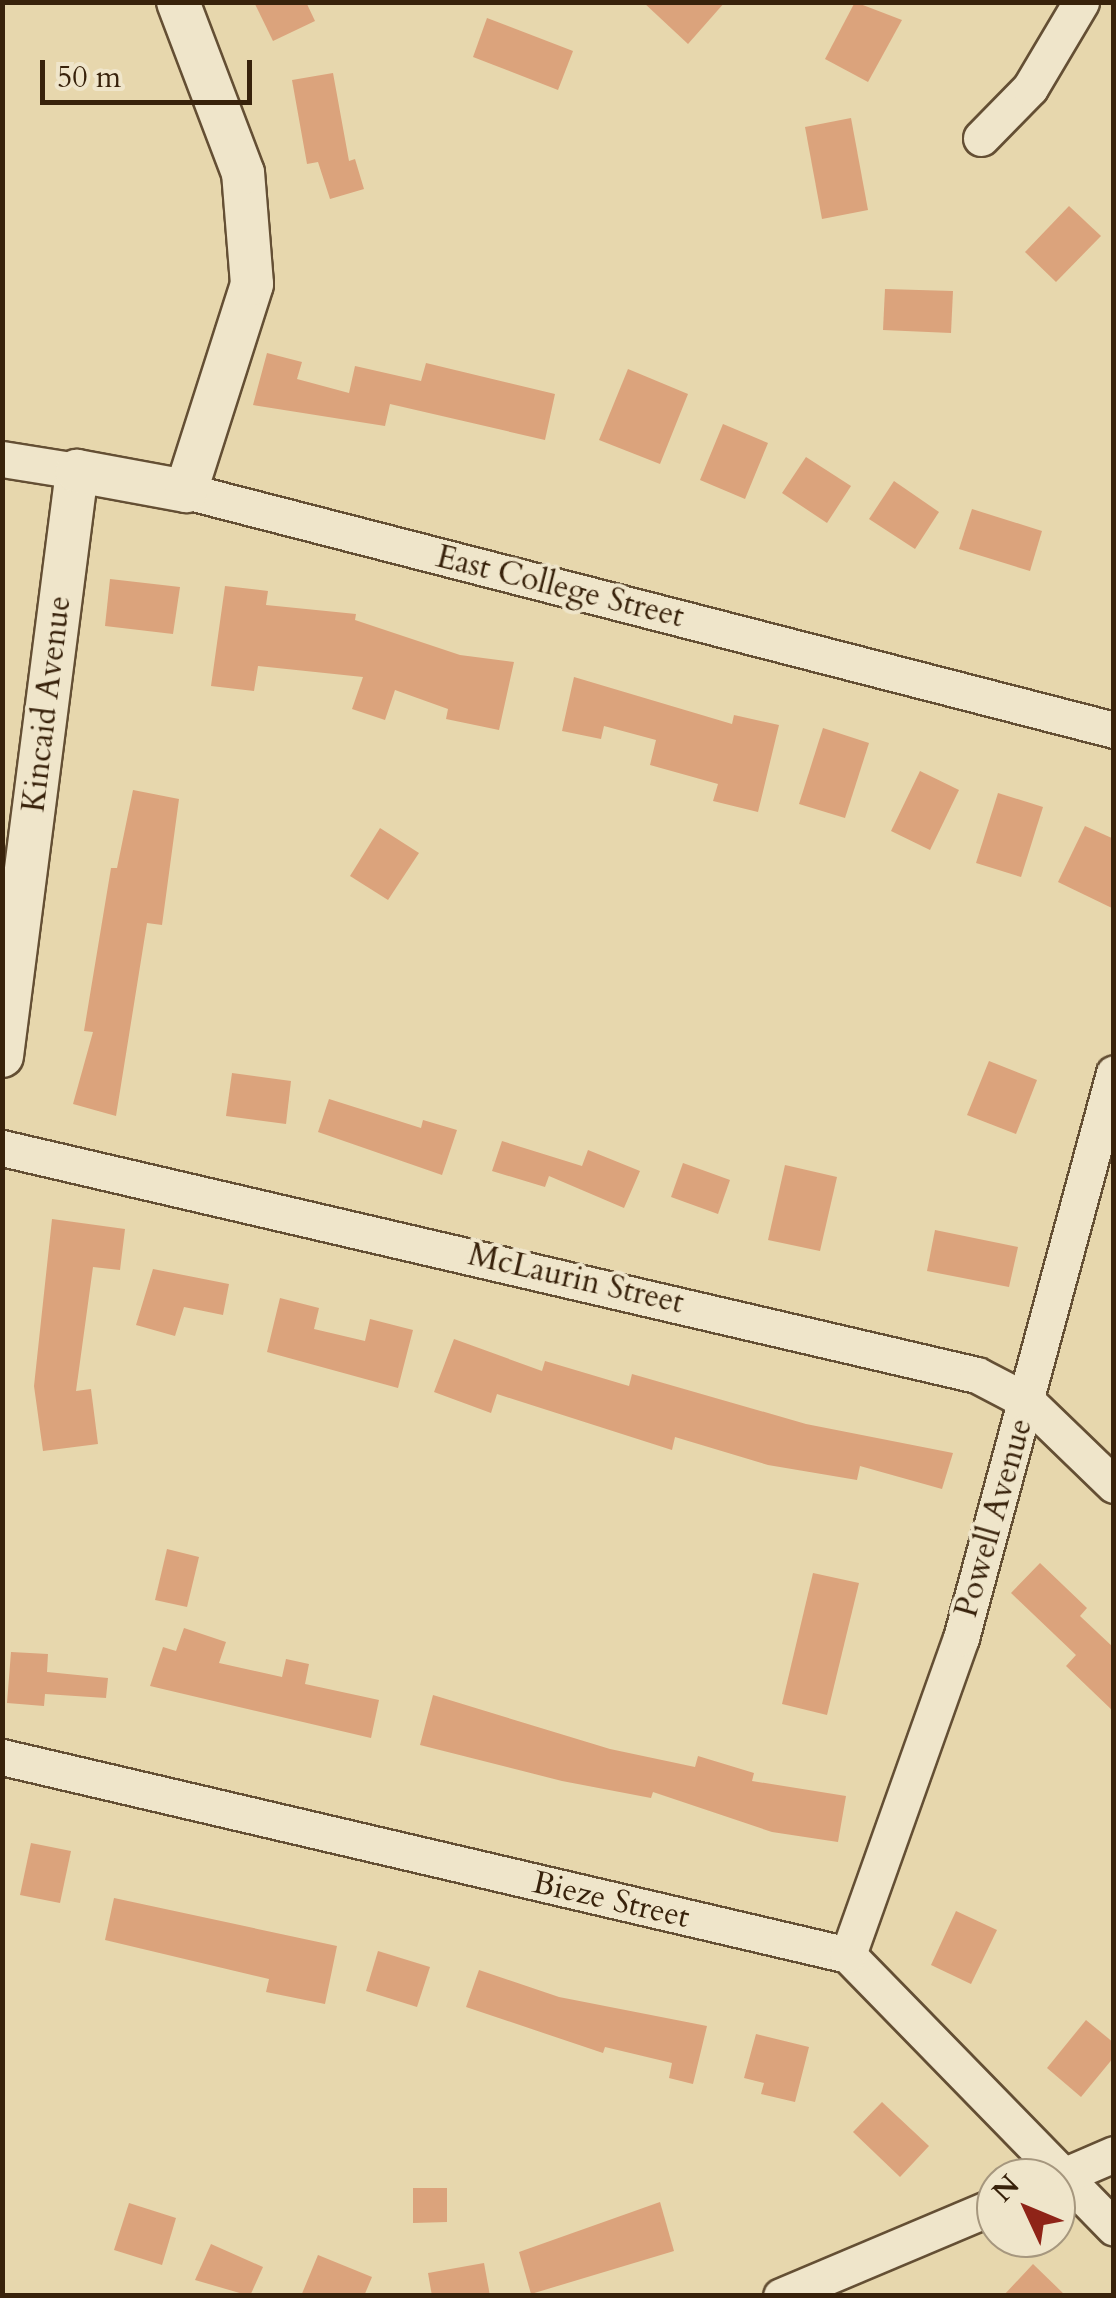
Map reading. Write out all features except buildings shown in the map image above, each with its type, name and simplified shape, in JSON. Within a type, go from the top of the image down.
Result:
[{"type":"street","points":[[178,2],[243,173],[252,284],[186,491]]},
{"type":"street","points":[[982,138],[1030,88],[1081,2]]},
{"type":"street","name":"East College Street","points":[[2,459],[186,491],[1114,730]]},
{"type":"street","name":"Kincaid Avenue","points":[[2,1056],[77,470]]},
{"type":"street","name":"Powell Avenue","points":[[848,1955],[961,1638],[1114,1073]]},
{"type":"street","name":"McLaurin Street","points":[[2,1148],[786,1327],[977,1375],[1027,1402],[1114,1485]]},
{"type":"street","name":"Bieze Street","points":[[2,1758],[848,1955]]},
{"type":"street","points":[[848,1955],[1039,2158]]},
{"type":"street","points":[[1076,2170],[1114,2154]]},
{"type":"street","points":[[1076,2194],[1114,2228]]},
{"type":"street","points":[[781,2296],[976,2213]]}]
